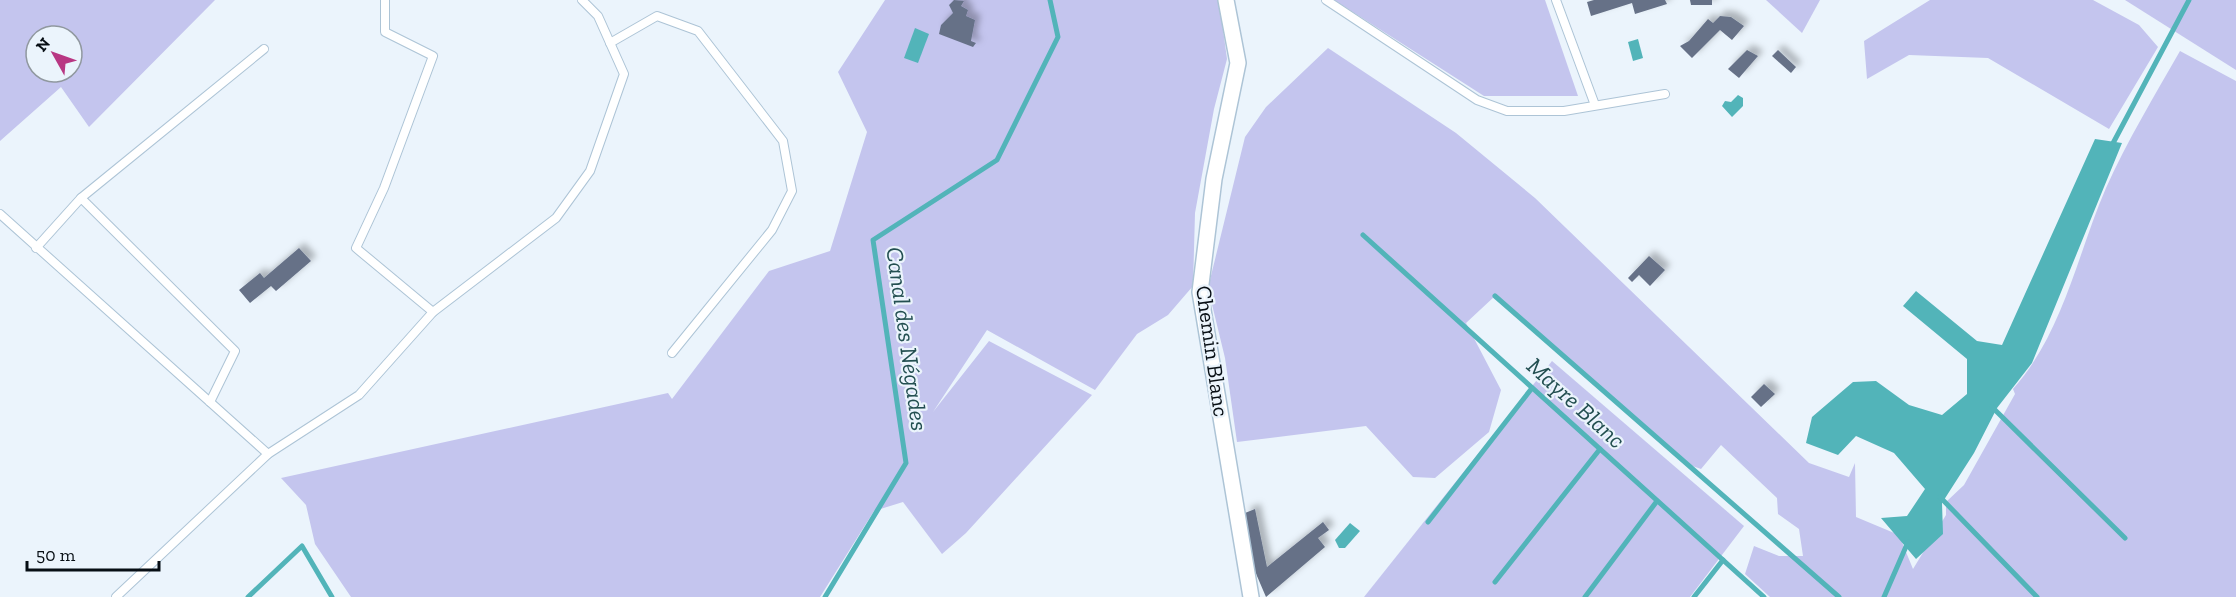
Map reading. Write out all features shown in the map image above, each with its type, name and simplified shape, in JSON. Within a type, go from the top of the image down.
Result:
[{"type":"street","name":"Chemin Blanc","points":[[1226,0],[1238,63],[1214,179],[1200,292],[1251,597]]},
{"type":"lane","points":[[385,0],[384,32],[433,56],[384,188],[356,248],[433,312]]},
{"type":"lane","points":[[116,597],[268,454],[359,394],[433,312],[556,218],[590,171],[624,74],[598,15],[582,0]]},
{"type":"lane","points":[[1326,0],[1477,100],[1507,111],[1564,111],[1665,94]]},
{"type":"lane","points":[[1556,0],[1595,105]]},
{"type":"lane","points":[[610,43],[657,16],[698,31],[783,141],[792,191],[772,230],[672,353]]},
{"type":"lane","points":[[36,248],[81,198],[264,49]]},
{"type":"lane","points":[[81,198],[235,351],[210,402]]},
{"type":"lane","points":[[0,214],[268,454]]},
{"type":"shaded area","points":[[0,0],[215,0],[89,127],[61,87],[0,141]]},
{"type":"shaded area","points":[[885,0],[1219,0],[1227,59],[1214,109],[1195,213],[1193,286],[1168,315],[1137,334],[1095,390],[987,330],[933,412],[989,341],[1092,395],[966,533],[942,554],[903,502],[874,511],[820,597],[351,597],[315,544],[306,505],[281,478],[668,393],[672,399],[769,271],[830,251],[867,132],[838,72]]},
{"type":"shaded area","points":[[1334,0],[1545,0],[1578,96],[1484,96]]},
{"type":"shaded area","points":[[1766,0],[1820,0],[1802,33]]},
{"type":"shaded area","points":[[1930,0],[2093,0],[2139,25],[2158,47],[2109,129],[1988,58],[1909,55],[1867,79],[1864,41]]},
{"type":"shaded area","points":[[2125,0],[2236,0],[2236,70]]},
{"type":"shaded area","points":[[915,28],[929,34],[918,63],[904,58]]},
{"type":"shaded area","points":[[1638,39],[1643,58],[1633,61],[1628,42]]},
{"type":"shaded area","points":[[1328,48],[1456,133],[1535,198],[1809,463],[1849,477],[1855,463],[1856,517],[1899,535],[1913,569],[1946,515],[1946,502],[1964,485],[2015,394],[2013,389],[2045,343],[2067,293],[2114,170],[2180,51],[2236,81],[2236,597],[1770,597],[1745,574],[1754,546],[1779,556],[1803,556],[1799,529],[1778,514],[1777,498],[1721,445],[1701,469],[1684,463],[1495,296],[1466,323],[1501,390],[1489,432],[1435,478],[1413,477],[1366,426],[1237,442],[1225,358],[1208,288],[1245,137],[1266,107]]},
{"type":"shaded area","points":[[1738,95],[1743,98],[1743,106],[1732,117],[1722,106],[1725,101],[1731,102]]},
{"type":"shaded area","points":[[2095,139],[2122,143],[2032,363],[1997,408],[1974,453],[1942,503],[1943,534],[1916,559],[1881,518],[1907,516],[1925,489],[1894,453],[1856,436],[1838,455],[1806,443],[1812,417],[1853,382],[1876,381],[1909,405],[1942,415],[1967,394],[1967,359],[1903,306],[1916,291],[1977,341],[2002,345]]},
{"type":"shaded area","points":[[1552,361],[1744,526],[1690,597],[1364,597]]},
{"type":"shaded area","points":[[1350,523],[1360,531],[1345,548],[1339,548],[1335,540]]},
{"type":"building","points":[[954,0],[964,1],[961,6],[968,10],[966,16],[975,20],[971,41],[976,43],[973,47],[939,34],[941,25],[953,13],[949,5]]},
{"type":"building","points":[[1594,0],[1665,0],[1667,4],[1635,14],[1632,3],[1591,16],[1587,2]]},
{"type":"building","points":[[1690,0],[1712,0],[1712,5],[1691,5]]},
{"type":"building","points":[[1720,16],[1731,17],[1744,26],[1732,40],[1720,30],[1692,58],[1680,46],[1689,41],[1708,19],[1713,23]]},
{"type":"building","points":[[1747,50],[1758,56],[1739,78],[1728,69]]},
{"type":"building","points":[[1778,50],[1796,67],[1791,73],[1772,56]]},
{"type":"building","points":[[299,248],[311,261],[276,291],[271,286],[250,303],[239,290],[260,273],[264,278]]},
{"type":"building","points":[[1649,256],[1665,270],[1650,286],[1639,275],[1632,282],[1628,278]]},
{"type":"building","points":[[1764,384],[1775,394],[1761,407],[1751,397]]},
{"type":"building","points":[[1255,509],[1267,567],[1323,522],[1329,530],[1318,538],[1325,547],[1266,597],[1254,569],[1245,513]]},
{"type":"waterway","name":"Canal des Négades","points":[[825,597],[906,463],[873,240],[997,160],[1058,37],[1050,0]]},
{"type":"waterway","points":[[2111,147],[2189,0]]},
{"type":"waterway","name":"Mayre Blanc","points":[[1363,235],[1764,597]]},
{"type":"waterway","points":[[1495,296],[1839,597]]},
{"type":"waterway","points":[[1428,522],[1532,388]]},
{"type":"waterway","points":[[1992,407],[2125,538]]},
{"type":"waterway","points":[[1495,582],[1600,449]]},
{"type":"waterway","points":[[1940,497],[2037,597]]},
{"type":"waterway","points":[[1585,597],[1657,501]]},
{"type":"waterway","points":[[1884,597],[1908,542]]},
{"type":"waterway","name":"Canal des Négades","points":[[248,597],[302,546],[332,597]]},
{"type":"waterway","points":[[1694,597],[1723,560]]}]
